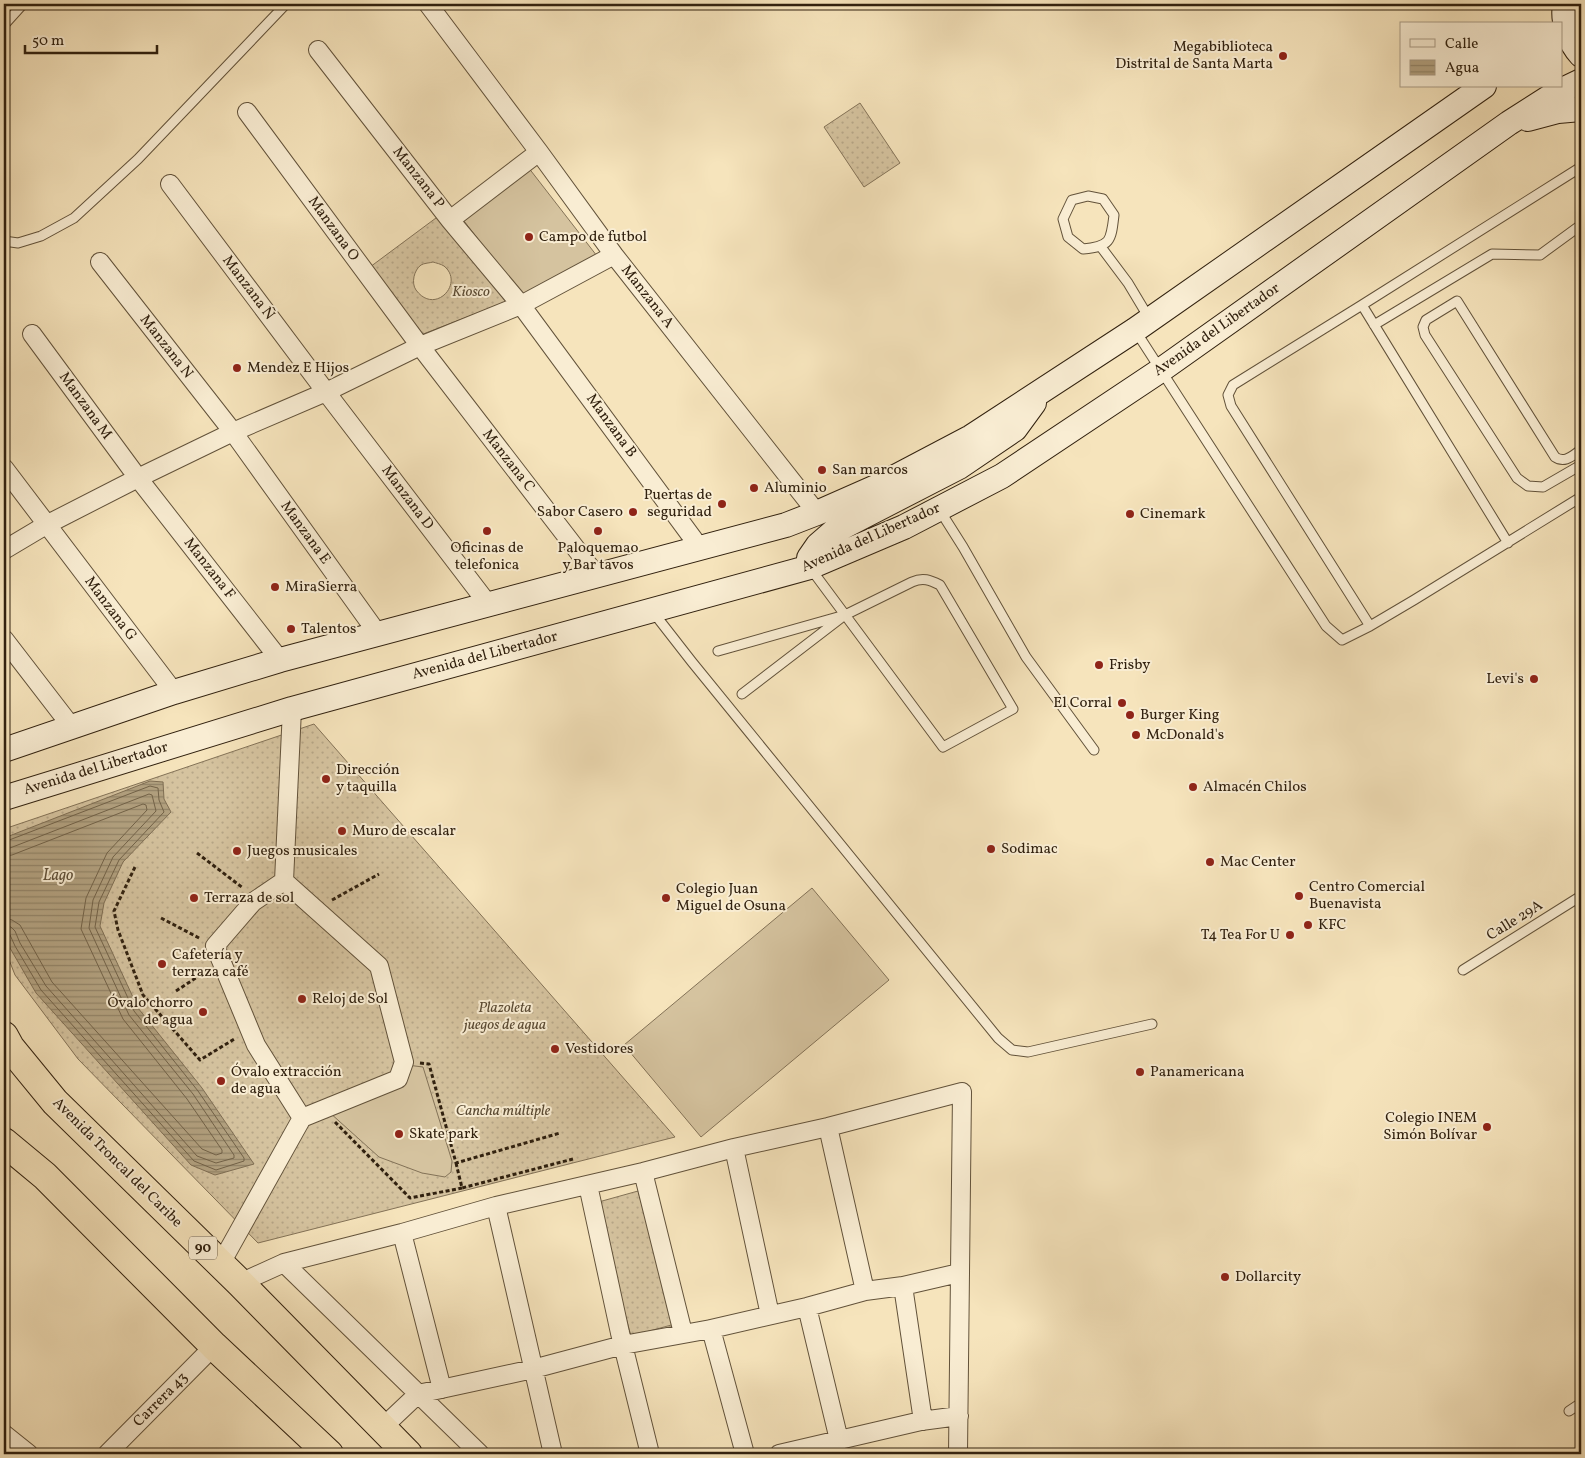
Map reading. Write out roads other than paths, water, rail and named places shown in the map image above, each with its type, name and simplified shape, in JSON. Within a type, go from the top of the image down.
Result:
[{"type":"highway","name":"Avenida Troncal del Caribe","points":[[4,1036],[10,1047],[55,1102],[240,1283],[408,1454]]},
{"type":"highway","points":[[4,1142],[46,1176],[214,1346],[329,1454]]},
{"type":"main road","points":[[1563,15],[1568,34],[1581,55]]},
{"type":"main road","name":"Avenida del Libertador","points":[[4,798],[292,709],[810,567],[904,527],[1002,476],[1161,370],[1509,124],[1556,93],[1581,81]]},
{"type":"main road","points":[[4,750],[174,692],[280,660],[786,525],[817,514],[876,487],[972,438],[1142,324],[1481,88]]},
{"type":"main road","points":[[1509,124],[1558,111],[1581,109]]},
{"type":"main road","points":[[810,567],[809,558],[818,545],[832,532],[959,467],[1015,429],[1044,390]]},
{"type":"street","name":"Manzana A","points":[[428,4],[614,255],[817,514]]},
{"type":"street","name":"Manzana P","points":[[318,50],[450,220],[521,305]]},
{"type":"street","name":"Manzana O","points":[[247,112],[420,346]]},
{"type":"street","points":[[450,220],[539,152]]},
{"type":"street","name":"Manzana Ñ","points":[[170,184],[326,392]]},
{"type":"street","points":[[4,550],[46,525],[233,432],[326,392],[420,346],[521,305],[614,255]]},
{"type":"street","name":"Manzana N","points":[[100,262],[233,432]]},
{"type":"street","name":"Manzana B","points":[[521,305],[700,548]]},
{"type":"street","name":"Manzana M","points":[[32,334],[138,478]]},
{"type":"street","name":"Manzana C","points":[[420,346],[596,576]]},
{"type":"street","name":"Manzana D","points":[[326,392],[488,604]]},
{"type":"street","name":"Manzana E","points":[[233,432],[378,634]]},
{"type":"street","name":"Manzana G","points":[[4,468],[174,692]]},
{"type":"street","name":"Manzana F","points":[[138,478],[280,660]]},
{"type":"street","points":[[4,639],[71,726]]},
{"type":"street","points":[[284,881],[292,709]]},
{"type":"street","points":[[284,881],[253,902],[218,953],[256,1045],[302,1118]]},
{"type":"street","points":[[220,1265],[302,1118],[398,1079],[404,1062],[379,966],[284,881]]},
{"type":"street","points":[[240,1283],[284,1263],[402,1233],[496,1206],[828,1127],[962,1092],[958,1454]]},
{"type":"street","points":[[828,1127],[865,1292]]},
{"type":"street","points":[[734,1148],[770,1315]]},
{"type":"street","points":[[643,1172],[683,1332]]},
{"type":"street","points":[[588,1185],[623,1344],[650,1454]]},
{"type":"street","points":[[496,1206],[553,1454]]},
{"type":"street","points":[[402,1233],[442,1389]]},
{"type":"street","points":[[284,1263],[480,1454]]},
{"type":"street","points":[[382,1428],[418,1394],[533,1369],[623,1344],[683,1332],[711,1329],[865,1292],[903,1286],[960,1273]]},
{"type":"street","points":[[903,1286],[923,1421]]},
{"type":"street","points":[[807,1307],[839,1440]]},
{"type":"street","points":[[711,1329],[745,1454]]},
{"type":"street","name":"Carrera 43","points":[[107,1454],[214,1346]]},
{"type":"street","points":[[779,1454],[923,1421],[959,1416]]},
{"type":"street","points":[[4,1434],[29,1454]]},
{"type":"lane","points":[[4,26],[23,4]]},
{"type":"lane","points":[[4,241],[18,243],[41,236],[74,218],[138,158],[286,4]]},
{"type":"lane","points":[[1370,626],[1231,406],[1228,395],[1233,385],[1581,167]]},
{"type":"lane","points":[[1088,196],[1103,199],[1114,215],[1111,237],[1101,247],[1083,249],[1068,237],[1063,219],[1072,200],[1088,196]]},
{"type":"lane","points":[[1374,325],[1492,254],[1540,255],[1581,225]]},
{"type":"lane","points":[[1101,247],[1128,283],[1161,370],[1326,626],[1342,640],[1370,626],[1581,497]]},
{"type":"lane","points":[[1581,450],[1565,460],[1555,457],[1457,301],[1426,320],[1422,327],[1424,335],[1517,478],[1528,486],[1543,488],[1581,465]]},
{"type":"lane","points":[[1362,305],[1508,542]]},
{"type":"lane","points":[[938,509],[963,546],[1026,657],[1094,750]]},
{"type":"lane","points":[[742,694],[846,615],[920,578],[931,580],[940,586],[1013,709],[943,747],[846,615],[810,567]]},
{"type":"lane","points":[[652,610],[698,670],[998,1038],[1012,1050],[1028,1052],[1152,1024]]},
{"type":"lane","points":[[718,651],[846,615]]},
{"type":"lane","name":"Calle 29A","points":[[1463,970],[1581,896]]},
{"type":"lane","points":[[1569,1410],[1581,1403]]},
{"type":"water","name":"Lago","points":[[150,781],[163,782],[164,799],[171,812],[123,862],[104,903],[100,926],[138,1008],[202,1088],[254,1164],[215,1175],[191,1165],[36,993],[10,948],[4,931],[4,838]]},
{"type":"place","name":"Megabiblioteca Distrital de Santa Marta","points":[[1283,56]]},
{"type":"place","name":"Campo de futbol","points":[[529,237]]},
{"type":"place","name":"Mendez E Hijos","points":[[237,368]]},
{"type":"place","name":"San marcos","points":[[822,470]]},
{"type":"place","name":"Aluminio","points":[[754,488]]},
{"type":"place","name":"Puertas de seguridad","points":[[722,504]]},
{"type":"place","name":"Sabor Casero","points":[[633,512]]},
{"type":"place","name":"Cinemark","points":[[1130,514]]},
{"type":"place","name":"Oficinas de telefonica","points":[[487,531]]},
{"type":"place","name":"Paloquemao y Bar tavos","points":[[598,531]]},
{"type":"place","name":"MiraSierra","points":[[275,587]]},
{"type":"place","name":"Talentos","points":[[291,629]]},
{"type":"place","name":"Frisby","points":[[1099,665]]},
{"type":"place","name":"Levi's","points":[[1534,679]]},
{"type":"place","name":"El Corral","points":[[1122,703]]},
{"type":"place","name":"Burger King","points":[[1130,715]]},
{"type":"place","name":"McDonald's","points":[[1136,735]]},
{"type":"place","name":"Dirección y taquilla","points":[[326,779]]},
{"type":"place","name":"Almacén Chilos","points":[[1193,787]]},
{"type":"place","name":"Muro de escalar","points":[[342,831]]},
{"type":"place","name":"Sodimac","points":[[991,849]]},
{"type":"place","name":"Juegos musicales","points":[[237,851]]},
{"type":"place","name":"Mac Center","points":[[1210,862]]},
{"type":"place","name":"Centro Comercial Buenavista","points":[[1299,896]]},
{"type":"place","name":"Terraza de sol","points":[[194,898]]},
{"type":"place","name":"Colegio Juan Miguel de Osuna","points":[[666,898]]},
{"type":"place","name":"KFC","points":[[1308,925]]},
{"type":"place","name":"T4 Tea For U","points":[[1290,935]]},
{"type":"place","name":"Cafetería y terraza café","points":[[162,964]]},
{"type":"place","name":"Reloj de Sol","points":[[302,999]]},
{"type":"place","name":"Óvalo chorro de agua","points":[[203,1012]]},
{"type":"place","name":"Vestidores","points":[[555,1049]]},
{"type":"place","name":"Panamericana","points":[[1140,1072]]},
{"type":"place","name":"Óvalo extracción de agua","points":[[221,1081]]},
{"type":"place","name":"Colegio INEM Simón Bolívar","points":[[1487,1127]]},
{"type":"place","name":"Skate park","points":[[399,1134]]},
{"type":"place","name":"Dollarcity","points":[[1225,1277]]},
{"type":"park label","name":"Kiosco","points":[[471,292]]},
{"type":"park label","name":"Plazoleta juegos de agua","points":[[505,1016]]},
{"type":"park label","name":"Cancha múltiple","points":[[503,1111]]}]
